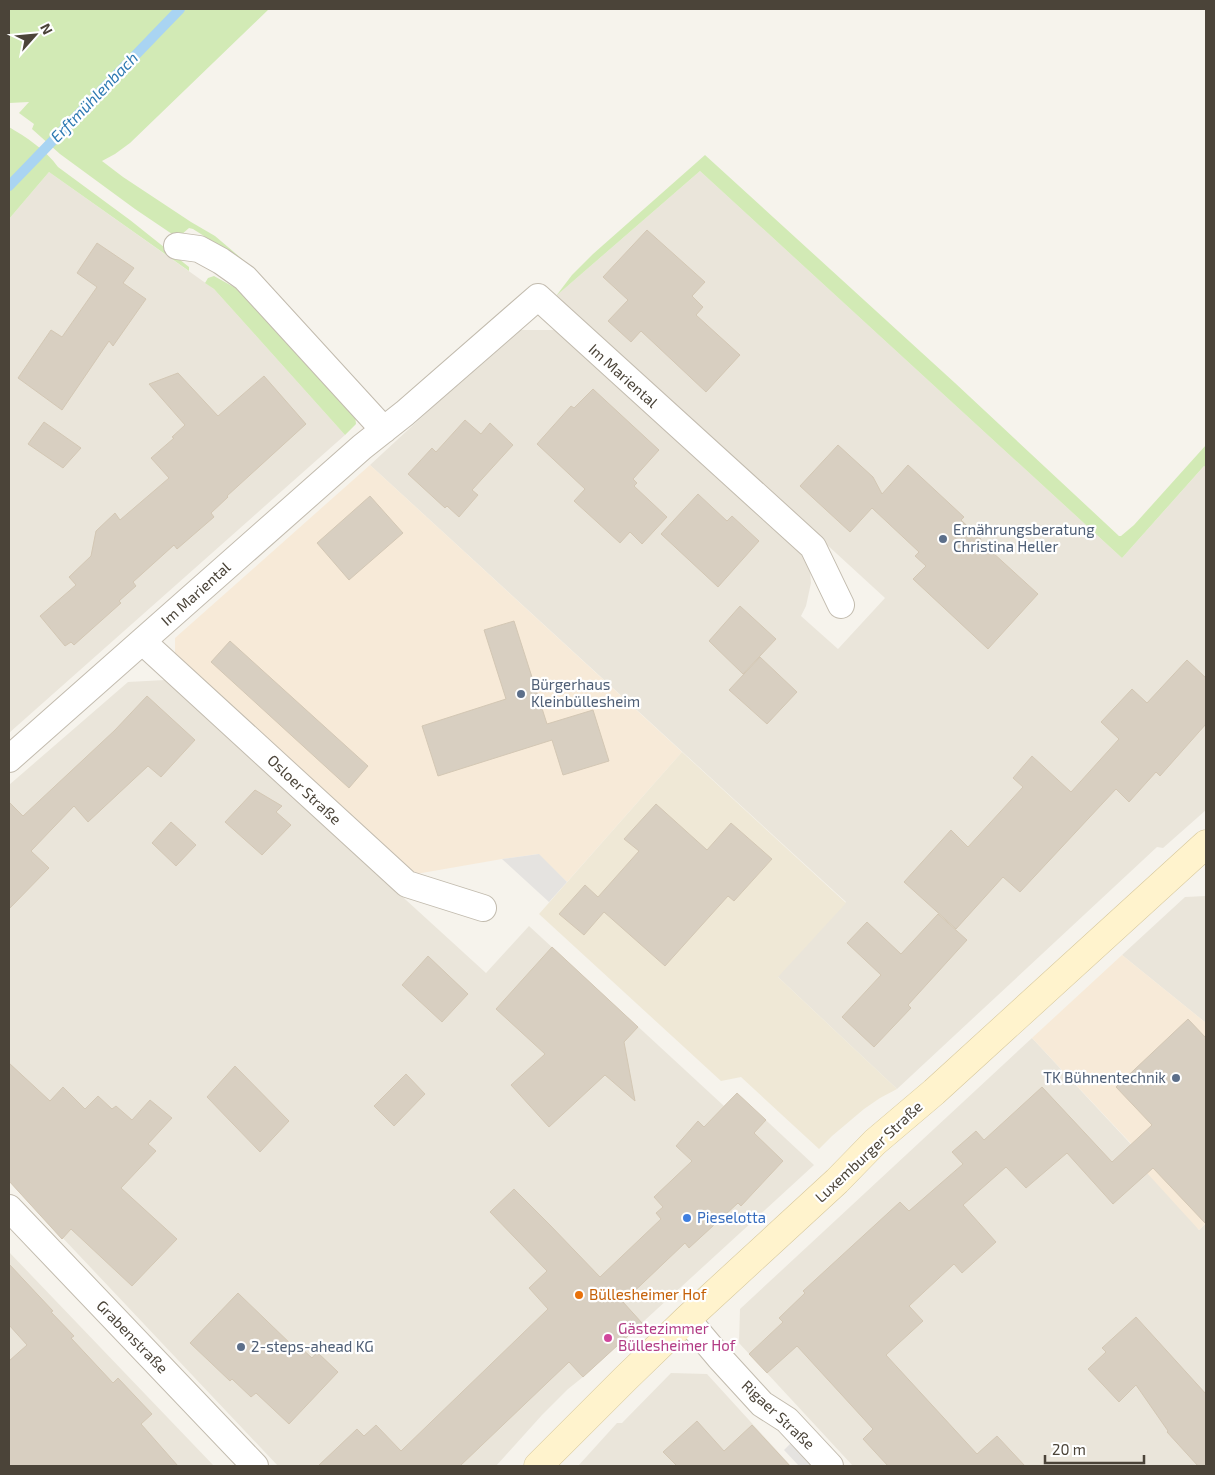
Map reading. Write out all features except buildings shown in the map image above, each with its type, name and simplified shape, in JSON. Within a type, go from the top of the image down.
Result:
[{"type":"street","points":[[177,246],[198,249],[221,261],[245,278],[384,430]]},
{"type":"street","name":"Im Mariental","points":[[9,759],[362,447],[406,413],[538,297],[813,547],[841,604]]},
{"type":"street","name":"Osloer Straße","points":[[143,642],[407,884],[483,908]]},
{"type":"street","name":"Luxemburger Straße","points":[[538,1466],[566,1436],[687,1319],[837,1181],[875,1142],[934,1092],[1203,852]]},
{"type":"street","name":"Grabenstraße","points":[[9,1208],[254,1466]]},
{"type":"street","name":"Rigaer Straße","points":[[687,1319],[762,1404],[787,1420],[830,1466]]},
{"type":"shaded area","points":[[700,171],[1122,558],[1205,465],[1206,467],[1206,810],[1163,848],[1157,847],[897,1089],[777,976],[846,902],[370,465],[516,330],[559,330],[803,552],[810,570],[811,583],[806,606],[801,616],[838,649],[885,598],[556,296]]},
{"type":"shaded area","points":[[49,172],[214,289],[345,435],[9,733],[9,219]]},
{"type":"shaded area","points":[[370,465],[682,752],[567,882],[538,854],[416,874],[175,656],[175,638]]},
{"type":"shaded area","points":[[165,680],[486,973],[529,926],[724,1106],[737,1093],[814,1165],[568,1389],[496,1466],[278,1466],[9,1181],[9,785],[128,682]]},
{"type":"shaded area","points":[[682,752],[846,903],[778,977],[897,1089],[864,1109],[819,1149],[741,1077],[721,1081],[539,914]]},
{"type":"shaded area","points":[[539,854],[567,882],[549,902],[502,859]]},
{"type":"shaded area","points":[[1206,896],[1206,1023],[1122,955],[1185,897]]},
{"type":"shaded area","points":[[1122,955],[1206,1023],[1206,1223],[1199,1230],[1147,1173],[1153,1167],[1032,1038]]},
{"type":"shaded area","points":[[1032,1038],[1153,1168],[1199,1230],[1206,1223],[1206,1466],[853,1466],[739,1343],[740,1309]]},
{"type":"shaded area","points":[[9,1252],[214,1466],[9,1466]]},
{"type":"shaded area","points":[[671,1373],[707,1374],[791,1466],[578,1466],[617,1423],[622,1423]]},
{"type":"shaded area","points":[[791,1443],[813,1466],[799,1466],[784,1450]]},
{"type":"green space","points":[[9,9],[269,9],[130,143],[102,161],[123,177],[215,236],[248,264],[193,229],[189,228],[181,235],[172,234],[60,154],[32,129],[34,124],[19,113],[29,102],[9,103]]},
{"type":"green space","points":[[9,127],[35,144],[58,167],[130,220],[189,267],[189,271],[49,172],[9,219]]},
{"type":"green space","points":[[705,155],[955,383],[1119,536],[1134,525],[1206,445],[1206,467],[1204,466],[1122,558],[700,171],[556,296],[572,275],[593,254]]},
{"type":"green space","points":[[214,276],[241,291],[355,415],[356,424],[345,435],[214,289],[205,283],[208,278]]},
{"type":"waterway","name":"Erftmühlenbach","points":[[9,186],[180,9]]},
{"type":"place","name":"Ernährungsberatung Christina Heller","points":[[943,539]]},
{"type":"place","name":"Bürgerhaus Kleinbüllesheim","points":[[521,694]]},
{"type":"place","name":"TK Bühnentechnik","points":[[1176,1078]]},
{"type":"place","name":"Pieselotta","points":[[687,1218]]},
{"type":"place","name":"Büllesheimer Hof","points":[[579,1295]]},
{"type":"place","name":"Gästezimmer Büllesheimer Hof","points":[[608,1338]]},
{"type":"place","name":"2-steps-ahead KG","points":[[241,1347]]}]
